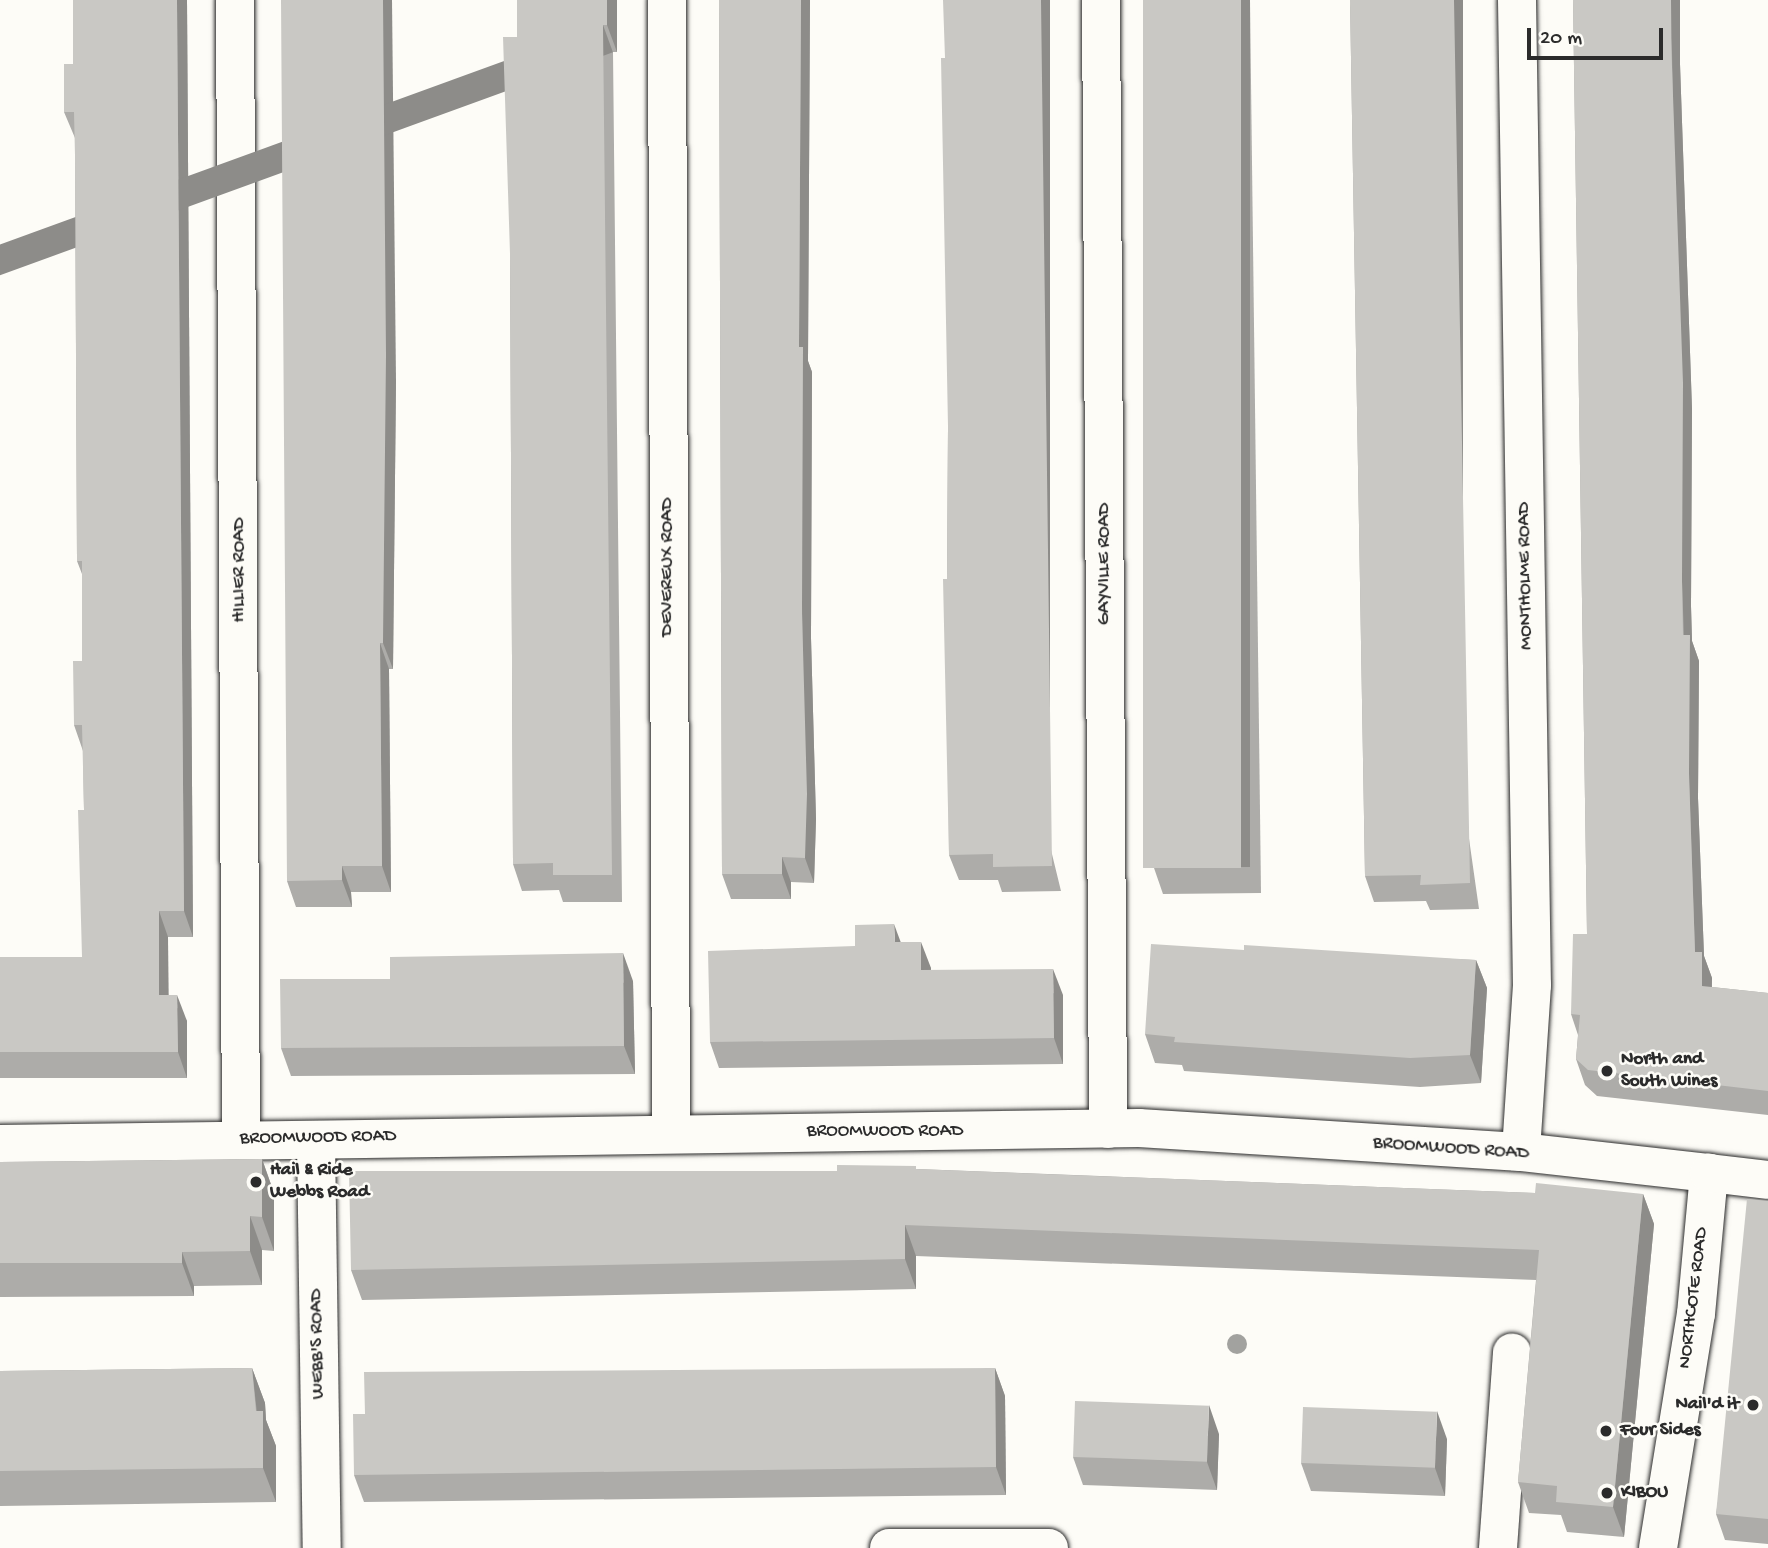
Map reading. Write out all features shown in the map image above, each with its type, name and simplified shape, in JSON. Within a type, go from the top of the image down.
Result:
[{"type":"street","name":"HILLIER ROAD","points":[[235,0],[241,1139]]},
{"type":"street","name":"DEVEREUX ROAD","points":[[667,0],[671,1133]]},
{"type":"street","name":"GAYVILLE ROAD","points":[[1101,0],[1108,1129]]},
{"type":"street","name":"MONTHOLME ROAD","points":[[1517,0],[1532,985],[1521,1152]]},
{"type":"street","name":"BROOMWOOD ROAD","points":[[0,1144],[1108,1129],[1521,1152],[1768,1180]]},
{"type":"street","name":"WEBB'S ROAD","points":[[316,1140],[322,1548]]},
{"type":"street","name":"NORTHCOTE ROAD","points":[[1658,1548],[1696,1314],[1709,1173]]},
{"type":"street","points":[[1498,1548],[1512,1353]]},
{"type":"street","points":[[889,1548],[1028,1547]]},
{"type":"building","points":[[73,0],[177,0],[184,911],[159,911],[159,995],[177,995],[178,1052],[0,1052],[0,957],[82,957],[78,810],[84,810],[82,725],[74,725],[73,661],[82,661],[82,561],[77,561],[75,156],[74,112],[64,112],[64,64],[73,64]]},
{"type":"building","points":[[281,0],[383,0],[386,355],[383,643],[380,643],[382,866],[342,866],[342,880],[287,881]]},
{"type":"building","points":[[517,0],[607,0],[607,25],[603,25],[612,875],[553,875],[553,863],[513,864],[510,254],[503,37],[517,37]]},
{"type":"building","points":[[719,0],[801,0],[799,347],[803,347],[802,613],[807,794],[805,858],[782,857],[782,874],[722,874]]},
{"type":"building","points":[[943,0],[1041,0],[1052,866],[993,867],[993,854],[949,855],[943,579],[947,579],[948,427],[941,58],[945,58]]},
{"type":"building","points":[[1143,0],[1241,0],[1241,868],[1143,868]]},
{"type":"building","points":[[1350,0],[1454,0],[1470,883],[1420,885],[1421,875],[1365,876]]},
{"type":"building","points":[[1573,0],[1671,0],[1683,383],[1683,635],[1690,635],[1689,773],[1695,952],[1702,952],[1702,986],[1768,993],[1768,1091],[1588,1070],[1576,1059],[1580,1015],[1571,1014],[1573,934],[1587,934]]},
{"type":"building","points":[[894,924],[895,942],[921,942],[921,970],[1053,969],[1054,1038],[710,1042],[708,951],[855,946],[855,925]]},
{"type":"building","points":[[1151,944],[1244,950],[1244,945],[1476,960],[1470,1055],[1410,1058],[1174,1042],[1175,1037],[1145,1034]]},
{"type":"building","points":[[623,953],[624,1046],[281,1048],[280,979],[390,979],[390,957]]},
{"type":"building","points":[[262,1159],[262,1217],[250,1216],[250,1251],[182,1252],[182,1263],[0,1263],[0,1162]]},
{"type":"building","points":[[837,1165],[916,1166],[916,1169],[1535,1193],[1536,1183],[1643,1194],[1613,1507],[1556,1502],[1557,1486],[1518,1482],[1539,1250],[905,1225],[905,1259],[351,1270],[349,1171],[837,1171]]},
{"type":"building","points":[[1747,1199],[1768,1201],[1768,1519],[1716,1514]]},
{"type":"building","points":[[252,1368],[256,1411],[263,1411],[263,1468],[0,1471],[0,1371]]},
{"type":"building","points":[[995,1368],[996,1467],[354,1475],[353,1414],[365,1414],[364,1372]]},
{"type":"building","points":[[1075,1401],[1209,1406],[1207,1462],[1073,1457]]},
{"type":"building","points":[[1303,1407],[1437,1412],[1435,1468],[1301,1463]]},
{"type":"place","name":"North and South Wines","points":[[1607,1071]]},
{"type":"place","name":"Hail & Ride Webbs Road","points":[[256,1182]]},
{"type":"place","name":"Nail'd it","points":[[1753,1405]]},
{"type":"place","name":"Four Sides","points":[[1606,1431]]},
{"type":"place","name":"KIBOU","points":[[1607,1493]]}]
